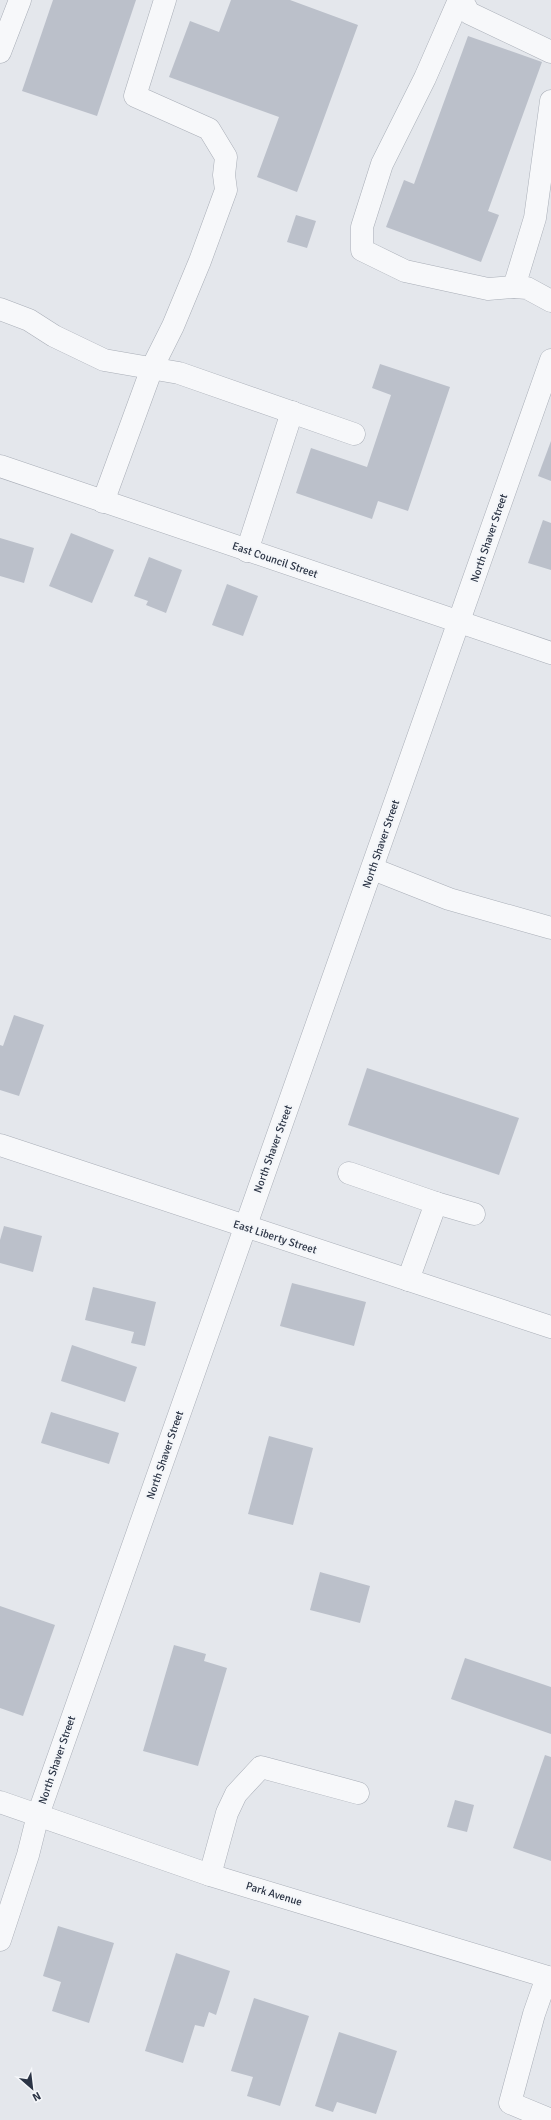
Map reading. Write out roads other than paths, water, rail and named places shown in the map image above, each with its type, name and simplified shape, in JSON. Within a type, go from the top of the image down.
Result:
[{"type":"street","points":[[0,52],[20,0]]},
{"type":"street","points":[[103,502],[152,368],[173,326],[200,261],[226,190],[224,175],[226,157],[209,129],[134,96],[164,0]]},
{"type":"street","points":[[461,0],[469,13],[551,52]]},
{"type":"street","points":[[461,0],[425,78],[382,164],[362,227],[362,250],[405,271],[488,289],[514,287],[527,288],[551,301]]},
{"type":"street","points":[[514,287],[535,218],[549,135],[551,101]]},
{"type":"street","points":[[0,309],[29,320],[54,336],[104,360],[179,373],[354,434]]},
{"type":"street","name":"North Shaver Street","points":[[0,1940],[28,1855],[38,1815],[373,869],[551,360]]},
{"type":"street","points":[[247,551],[292,412]]},
{"type":"street","name":"East Council Street","points":[[0,466],[551,653]]},
{"type":"street","points":[[373,869],[449,899],[551,928]]},
{"type":"street","name":"East Liberty Street","points":[[0,1145],[551,1327]]},
{"type":"street","points":[[349,1173],[436,1203],[474,1214]]},
{"type":"street","points":[[408,1280],[436,1203]]},
{"type":"street","points":[[210,1875],[227,1813],[236,1794],[261,1767],[358,1793]]},
{"type":"street","name":"Park Avenue","points":[[0,1802],[210,1875],[549,1978]]},
{"type":"street","points":[[549,1978],[534,2014],[510,2103],[551,2120]]}]
